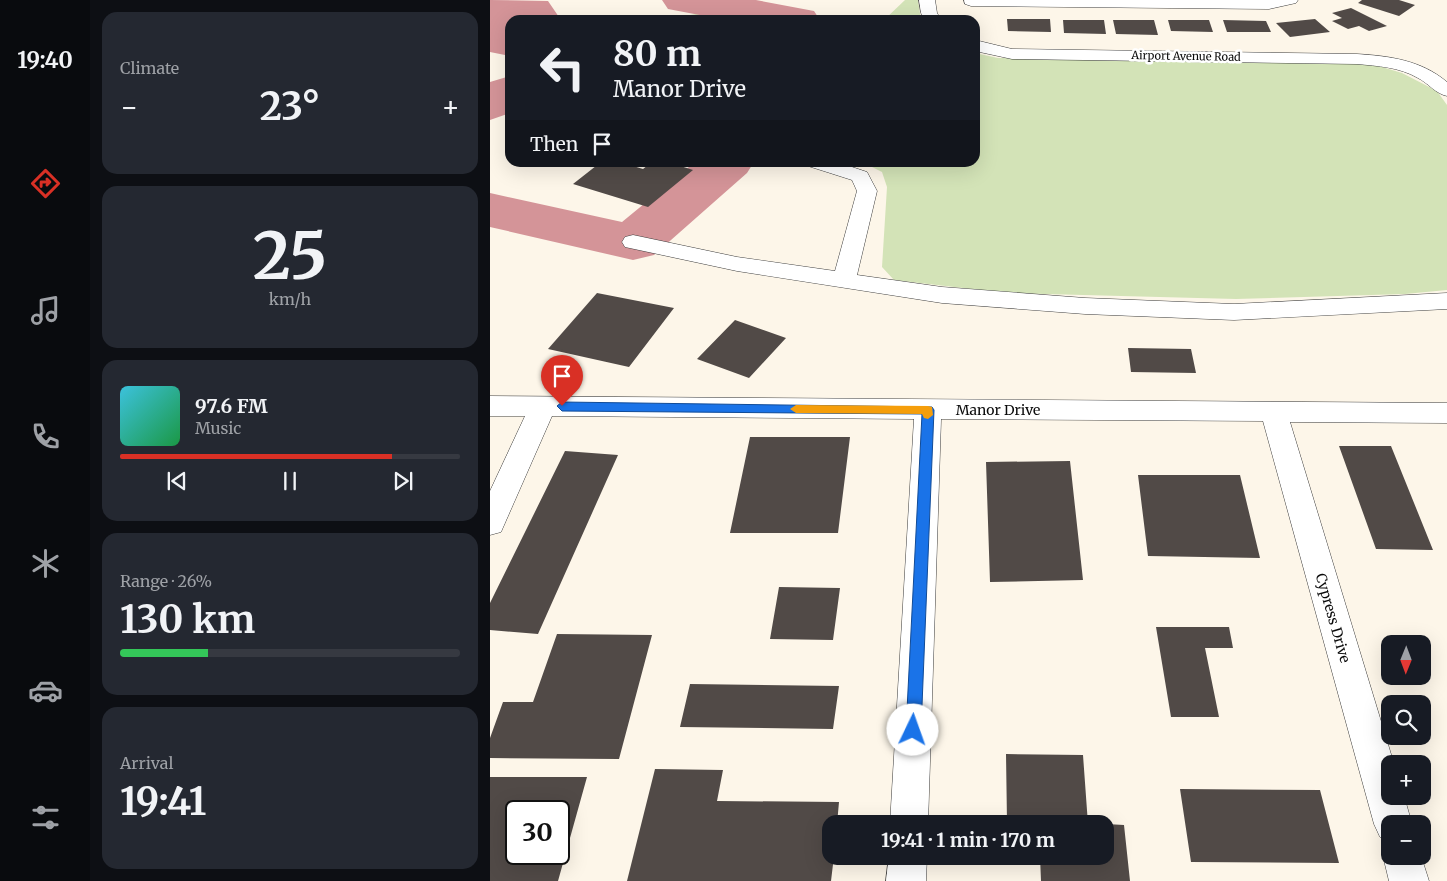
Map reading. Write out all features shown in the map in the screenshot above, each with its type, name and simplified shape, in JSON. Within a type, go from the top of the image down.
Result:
[{"type":"street","points":[[927,0],[929,15]]},
{"type":"street","points":[[971,2],[1269,4],[1290,0]]},
{"type":"street","name":"Airport Avenue Road","points":[[980,47],[1012,54],[1357,59],[1399,63],[1432,77],[1447,91]]},
{"type":"street","points":[[831,167],[860,176],[867,191],[844,280]]},
{"type":"street","points":[[633,242],[737,264],[942,295],[1085,306],[1234,312],[1447,301]]},
{"type":"street","name":"Manor Drive","points":[[490,406],[1447,413]]},
{"type":"street","points":[[490,523],[543,406]]},
{"type":"street","points":[[909,815],[928,410]]},
{"type":"street","name":"Cypress Drive","points":[[1274,412],[1389,815]]},
{"type":"street","points":[[906,881],[907,865]]},
{"type":"street","points":[[1405,865],[1409,881]]},
{"type":"green space","points":[[905,0],[918,0],[920,15],[889,15]]},
{"type":"green space","points":[[709,12],[726,15],[690,15]]},
{"type":"green space","points":[[980,54],[998,58],[1372,64],[1402,73],[1437,91],[1447,105],[1447,290],[1405,294],[1236,299],[1006,293],[894,280],[882,267],[887,187],[882,172],[872,167],[980,167]]},
{"type":"building","points":[[1362,0],[1399,0],[1415,5],[1399,16],[1358,3]]},
{"type":"building","points":[[1351,8],[1387,26],[1369,31],[1359,26],[1348,29],[1332,21],[1342,18],[1332,13]]},
{"type":"building","points":[[1007,19],[1050,19],[1051,32],[1008,31]]},
{"type":"building","points":[[1315,19],[1330,32],[1290,37],[1276,23]]},
{"type":"building","points":[[1063,20],[1104,20],[1106,34],[1064,33]]},
{"type":"building","points":[[1113,20],[1154,20],[1158,35],[1116,34]]},
{"type":"building","points":[[1168,20],[1209,20],[1213,32],[1171,31]]},
{"type":"building","points":[[1223,20],[1266,21],[1271,32],[1227,32]]},
{"type":"building","points":[[595,167],[636,167],[643,169],[646,167],[684,167],[693,170],[648,207],[573,184]]},
{"type":"building","points":[[597,293],[674,308],[629,367],[548,349]]},
{"type":"building","points":[[735,320],[786,338],[749,378],[697,359]]},
{"type":"building","points":[[1128,348],[1191,349],[1196,373],[1131,372]]},
{"type":"building","points":[[750,437],[850,437],[838,533],[730,533]]},
{"type":"building","points":[[1339,446],[1391,446],[1433,550],[1376,549]]},
{"type":"building","points":[[565,451],[618,455],[538,634],[490,630],[490,603]]},
{"type":"building","points":[[1070,461],[1083,580],[990,582],[986,462]]},
{"type":"building","points":[[1138,475],[1240,475],[1260,558],[1148,556]]},
{"type":"building","points":[[779,587],[840,588],[833,640],[770,639]]},
{"type":"building","points":[[1156,627],[1229,627],[1233,648],[1205,648],[1219,717],[1171,717]]},
{"type":"building","points":[[557,634],[652,635],[619,759],[490,758],[490,738],[503,702],[533,702]]},
{"type":"building","points":[[690,684],[839,686],[833,729],[680,727]]},
{"type":"building","points":[[1006,754],[1083,755],[1087,815],[1007,815]]},
{"type":"building","points":[[655,769],[723,770],[717,801],[839,802],[838,815],[822,815],[822,865],[833,865],[831,881],[627,881]]},
{"type":"building","points":[[490,777],[587,777],[570,838],[570,800],[505,800],[505,865],[562,865],[558,881],[490,881]]},
{"type":"building","points":[[1180,789],[1320,790],[1339,863],[1191,862]]},
{"type":"building","points":[[1114,824],[1124,825],[1130,881],[1041,881],[1040,865],[1114,865]]},
{"type":"taxiway","points":[[683,0],[770,15]]},
{"type":"taxiway","points":[[490,105],[505,94]]},
{"type":"taxiway","points":[[490,210],[633,242],[722,167]]},
{"type":"runway","points":[[490,20],[505,23]]},
{"type":"slow traffic","points":[[796,409],[928,410],[928,415]]},
{"type":"route","points":[[562,406],[928,410],[913,730]]}]
